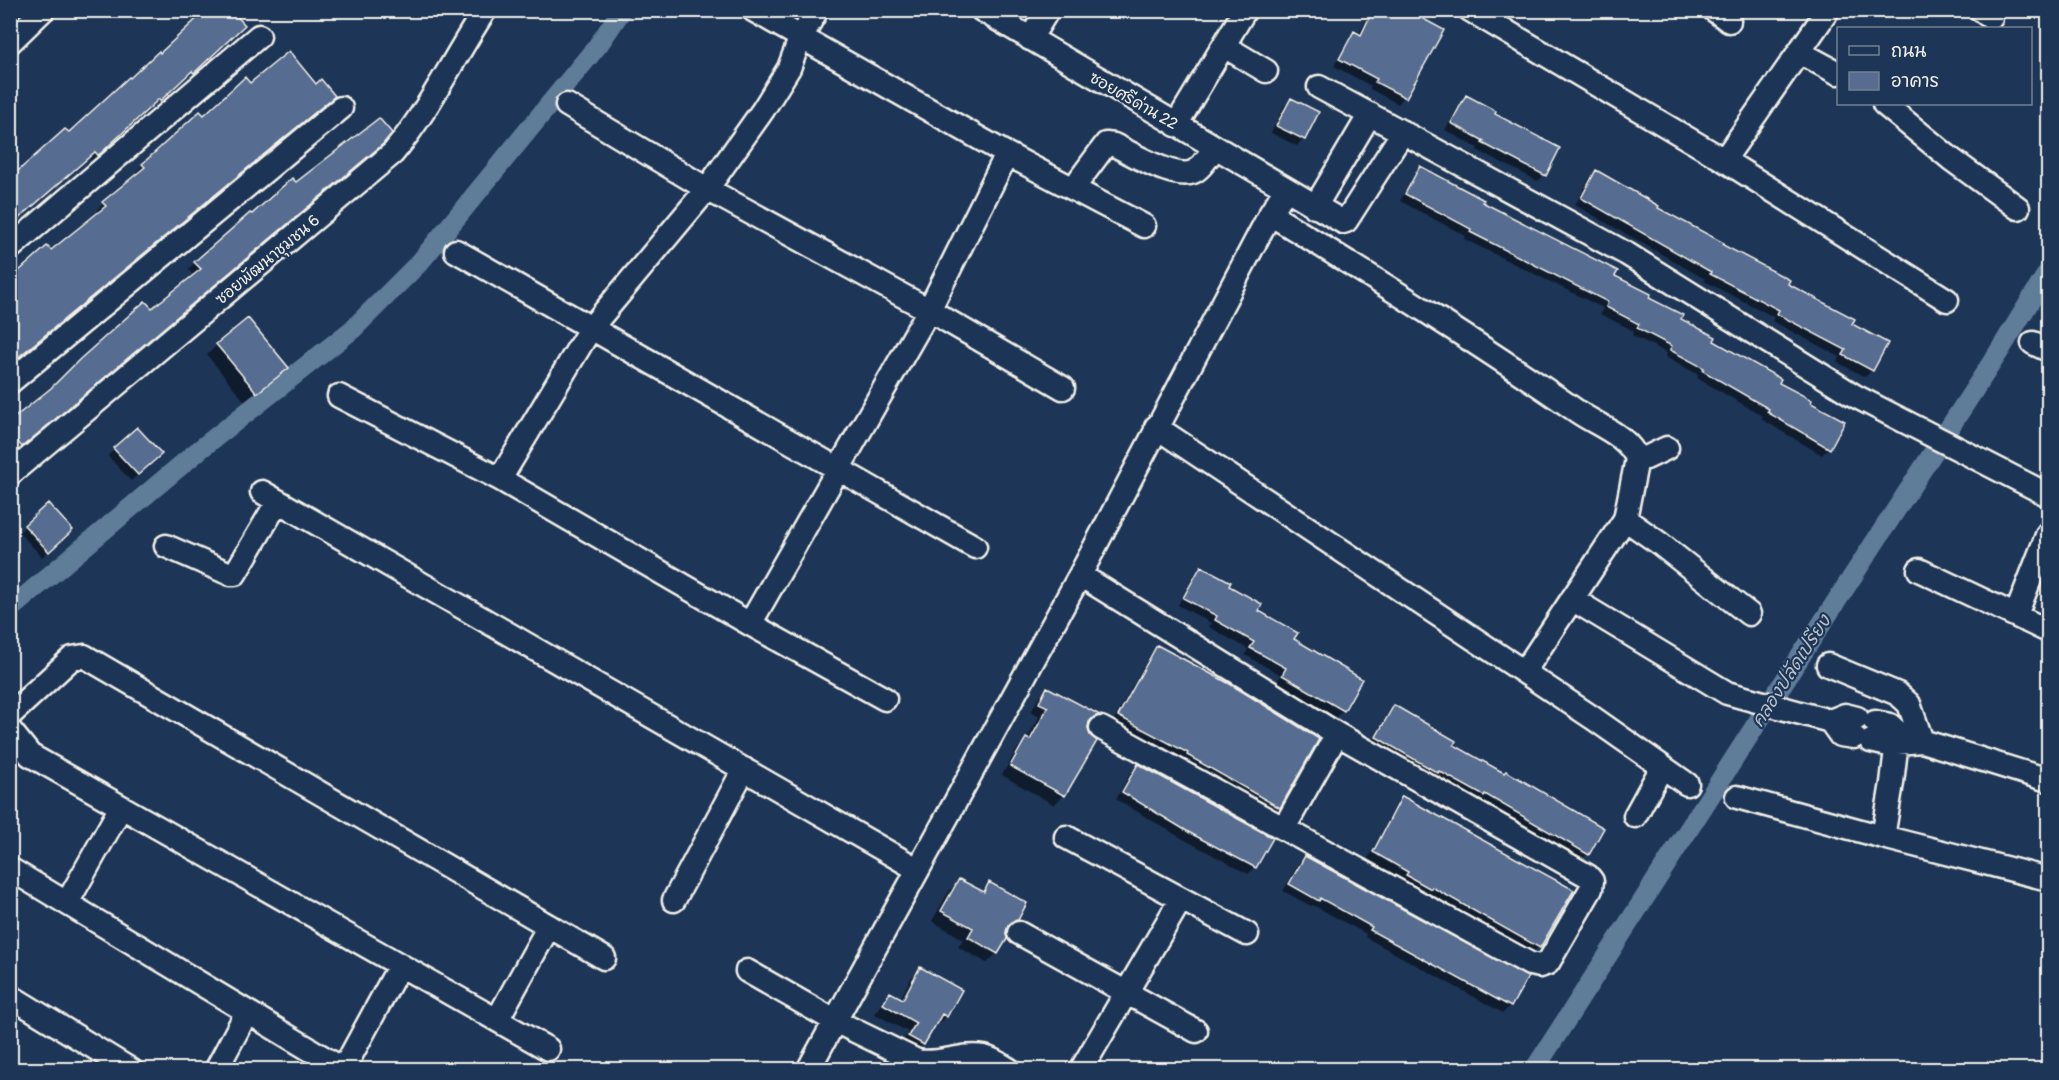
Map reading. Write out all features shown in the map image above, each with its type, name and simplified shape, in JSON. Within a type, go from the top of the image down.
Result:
[{"type":"street","points":[[10,42],[43,10]]},
{"type":"street","name":"ซอยพัฒนาชุมชน 6","points":[[10,474],[393,153],[414,126],[460,47],[485,10]]},
{"type":"street","points":[[753,10],[800,39],[1007,154],[1144,226]]},
{"type":"street","points":[[500,478],[590,329],[707,189],[763,110],[789,68],[800,39],[817,10]]},
{"type":"street","name":"ซอยศรีด่าน 22","points":[[982,10],[1343,222],[1346,221],[1403,132]]},
{"type":"street","points":[[1030,39],[1048,10]]},
{"type":"street","points":[[1176,125],[1245,10]]},
{"type":"street","points":[[1470,10],[1724,160],[1947,300]]},
{"type":"street","points":[[1724,160],[1828,10]]},
{"type":"street","points":[[10,248],[259,36]]},
{"type":"street","points":[[1224,46],[1266,71]]},
{"type":"street","points":[[1798,52],[1837,72]]},
{"type":"street","points":[[1319,87],[1627,254],[1855,396],[2049,495]]},
{"type":"street","points":[[567,105],[707,189],[929,310],[1063,388]]},
{"type":"street","points":[[1885,105],[1951,159],[2018,208]]},
{"type":"street","points":[[10,382],[341,108]]},
{"type":"street","points":[[1315,207],[1370,114]]},
{"type":"street","points":[[1080,179],[1106,144],[1114,145],[1168,170],[1185,174],[1195,172],[1215,148]]},
{"type":"street","points":[[750,624],[929,310],[1007,154]]},
{"type":"street","points":[[808,1070],[1080,575],[1156,427],[1270,214],[1286,189]]},
{"type":"street","points":[[1270,214],[1536,382],[1620,438],[1635,453],[1637,459],[1625,519],[1524,672]]},
{"type":"street","points":[[456,251],[975,547]]},
{"type":"street","points":[[339,396],[500,478],[750,624],[885,699]]},
{"type":"street","points":[[1156,427],[1524,672],[1687,784]]},
{"type":"street","points":[[1637,459],[1646,458],[1667,448]]},
{"type":"street","points":[[166,546],[230,574],[235,574],[270,497],[917,869]]},
{"type":"street","points":[[1625,519],[1749,614]]},
{"type":"street","points":[[2016,615],[2049,533]]},
{"type":"street","points":[[1919,570],[2049,631]]},
{"type":"street","points":[[1080,575],[1336,734],[1588,876],[1592,882],[1591,889],[1548,963],[1540,966],[1520,958],[1101,728]]},
{"type":"street","points":[[1572,599],[1727,693],[1830,721],[1840,735],[1864,730],[1884,744],[1906,739],[2049,780]]},
{"type":"street","points":[[10,715],[72,658],[84,656],[604,958]]},
{"type":"street","points":[[1828,665],[1898,694],[1909,704],[1906,739],[1892,783],[1883,837]]},
{"type":"street","points":[[10,730],[30,755],[548,1049]]},
{"type":"street","points":[[1284,828],[1336,734]]},
{"type":"street","points":[[1635,816],[1662,767]]},
{"type":"street","points":[[674,900],[744,769]]},
{"type":"street","points":[[1737,797],[2049,879]]},
{"type":"street","points":[[67,903],[121,807]]},
{"type":"street","points":[[1066,837],[1247,934]]},
{"type":"street","points":[[10,869],[343,1069],[400,966]]},
{"type":"street","points":[[1081,1070],[1181,899]]},
{"type":"street","points":[[497,1020],[549,926]]},
{"type":"street","points":[[1018,933],[1196,1031]]},
{"type":"street","points":[[747,971],[835,1021],[917,1061],[929,1063],[986,1057],[1010,1070]]},
{"type":"street","points":[[10,996],[131,1070]]},
{"type":"street","points":[[216,1070],[247,1012]]},
{"type":"building","points":[[206,10],[231,10],[245,25],[194,73],[192,71],[160,101],[159,99],[101,153],[98,155],[95,152],[10,226],[10,178],[65,129],[69,132]]},
{"type":"building","points":[[1373,10],[1407,10],[1444,30],[1406,98],[1375,82],[1377,79],[1339,59],[1354,31],[1361,35]]},
{"type":"building","points":[[289,51],[316,84],[321,79],[335,96],[10,364],[10,279],[47,246],[51,250],[106,206],[102,202],[145,167],[142,164],[200,111],[204,115],[245,77],[250,83]]},
{"type":"building","points":[[1466,95],[1496,111],[1495,114],[1560,148],[1546,176],[1482,143],[1484,141],[1451,123]]},
{"type":"building","points":[[1291,98],[1319,112],[1305,140],[1276,126]]},
{"type":"building","points":[[379,118],[392,133],[383,144],[22,447],[10,433],[10,421],[51,388],[145,301],[152,308],[201,269],[194,262],[292,178],[296,182]]},
{"type":"building","points":[[1420,166],[1484,200],[1482,202],[1618,271],[1615,276],[1651,294],[1649,298],[1683,315],[1681,319],[1716,337],[1714,341],[1781,379],[1779,383],[1845,421],[1830,449],[1767,412],[1769,409],[1703,371],[1704,368],[1670,350],[1672,346],[1637,328],[1639,324],[1606,307],[1608,302],[1470,232],[1471,229],[1405,194]]},
{"type":"building","points":[[1596,170],[1659,206],[1658,208],[1724,243],[1723,245],[1790,280],[1788,284],[1855,319],[1852,324],[1888,343],[1873,371],[1843,355],[1846,350],[1777,314],[1779,310],[1710,274],[1711,272],[1581,198]]},
{"type":"building","points":[[248,318],[289,368],[257,393],[216,344]]},
{"type":"building","points":[[137,427],[162,454],[138,475],[113,448]]},
{"type":"building","points":[[48,503],[73,530],[49,552],[24,525]]},
{"type":"building","points":[[1201,566],[1231,582],[1229,586],[1262,604],[1259,611],[1298,633],[1294,639],[1362,679],[1344,711],[1282,675],[1286,668],[1250,648],[1254,642],[1215,620],[1217,616],[1183,598]]},
{"type":"building","points":[[1157,645],[1230,684],[1319,739],[1280,808],[1187,755],[1188,753],[1118,716]]},
{"type":"building","points":[[1047,687],[1100,715],[1089,722],[1088,728],[1090,735],[1097,741],[1065,796],[1010,766],[1026,738],[1030,740],[1048,707],[1039,703]]},
{"type":"building","points":[[1394,705],[1456,741],[1454,745],[1504,773],[1506,771],[1604,828],[1589,855],[1485,794],[1484,796],[1439,771],[1438,773],[1376,737]]},
{"type":"building","points":[[1138,764],[1273,838],[1256,868],[1190,833],[1122,792]]},
{"type":"building","points":[[1402,796],[1574,890],[1540,948],[1432,887],[1431,889],[1406,875],[1408,872],[1373,852]]},
{"type":"building","points":[[1305,856],[1528,977],[1511,1007],[1370,930],[1372,927],[1320,898],[1319,901],[1289,884]]},
{"type":"building","points":[[959,879],[984,892],[989,882],[1027,903],[1018,920],[1008,926],[1007,939],[998,954],[968,937],[973,928],[941,911]]},
{"type":"building","points":[[920,967],[962,990],[947,1017],[942,1014],[924,1045],[908,1036],[916,1023],[883,1004],[890,992],[903,999]]},
{"type":"waterway","points":[[10,609],[198,451],[353,329],[420,262],[599,44],[622,10]]},
{"type":"waterway","name":"คลองปลัดเปรียง","points":[[1534,1070],[2000,350],[2048,272]]}]
